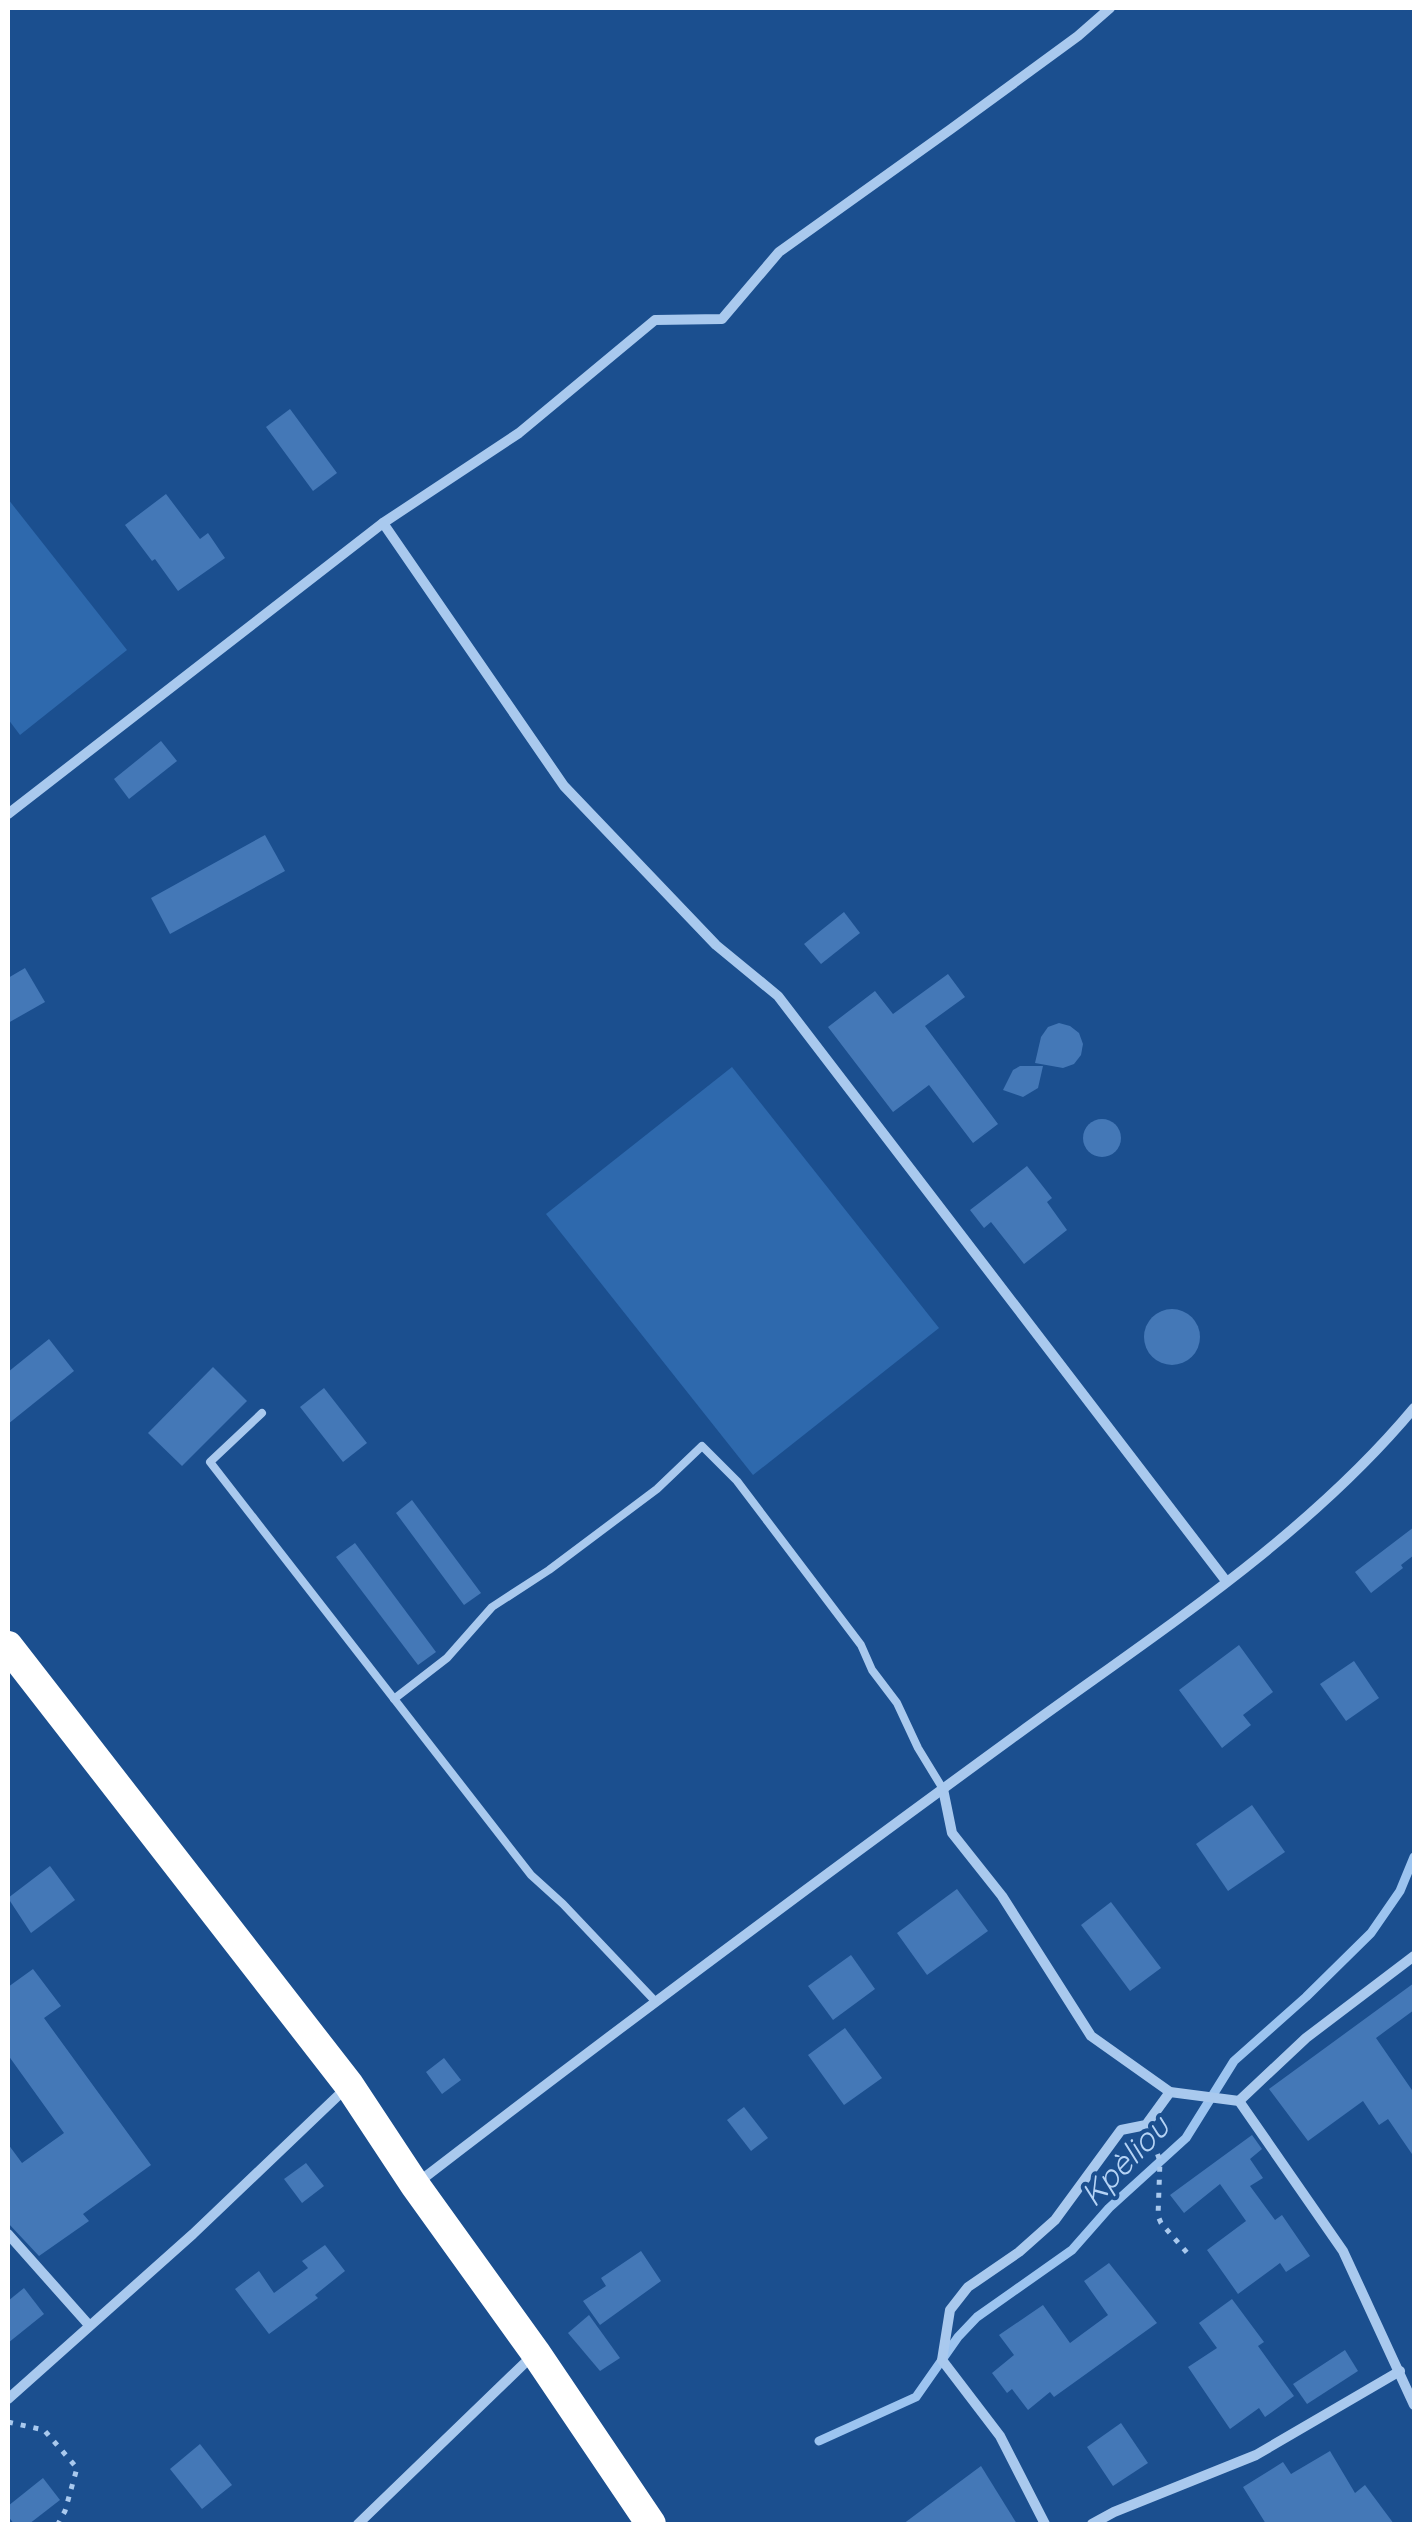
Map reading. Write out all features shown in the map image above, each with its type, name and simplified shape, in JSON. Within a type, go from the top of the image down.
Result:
[{"type":"highway","points":[[8,1646],[349,2084],[651,2524]]},
{"type":"street","points":[[8,814],[382,523],[519,433],[655,320],[722,319],[779,252],[1078,36],[1110,8]]},
{"type":"street","points":[[382,523],[564,786],[716,944],[778,996],[1226,1580]]},
{"type":"street","points":[[415,2185],[655,2001],[1226,1580],[1373,1457],[1414,1408]]},
{"type":"street","points":[[943,1789],[952,1833],[1002,1896],[1091,2036],[1170,2092],[1239,2101],[1306,2038],[1414,1956]]},
{"type":"street","points":[[8,2399],[192,2234],[349,2084]]},
{"type":"street","points":[[1045,2524],[1000,2436],[942,2360],[950,2310],[968,2287],[1019,2252],[1055,2220],[1121,2130],[1146,2125],[1170,2092]]},
{"type":"street","points":[[1239,2101],[1342,2251],[1414,2405]]},
{"type":"street","points":[[8,2234],[88,2324]]},
{"type":"street","points":[[358,2524],[535,2352]]},
{"type":"street","points":[[1092,2524],[1256,2455],[1400,2371]]},
{"type":"lane","points":[[262,1412],[210,1462],[530,1875],[563,1904],[655,2001]]},
{"type":"lane","points":[[394,1699],[448,1658],[492,1607],[549,1570],[657,1489],[702,1446],[736,1480],[861,1644],[872,1670],[897,1703],[943,1789]]},
{"type":"path","points":[[1146,2125],[1160,2161],[1158,2216],[1189,2254]]},
{"type":"path","points":[[8,2422],[44,2430],[76,2468],[66,2511],[58,2524]]},
{"type":"shaded area","points":[[8,499],[127,650],[20,735],[8,719]]},
{"type":"shaded area","points":[[732,1067],[939,1328],[753,1475],[546,1214]]},
{"type":"building","points":[[290,409],[337,473],[313,491],[266,427]]},
{"type":"building","points":[[166,494],[200,539],[208,533],[225,558],[178,591],[125,525]]},
{"type":"building","points":[[161,741],[177,761],[129,799],[114,779]]},
{"type":"building","points":[[265,835],[285,871],[170,934],[151,898]]},
{"type":"building","points":[[844,912],[860,933],[821,964],[804,944]]},
{"type":"building","points":[[25,968],[45,1002],[8,1023],[8,978]]},
{"type":"building","points":[[948,974],[965,997],[925,1026],[998,1124],[973,1143],[929,1085],[893,1112],[828,1027],[875,991],[893,1014]]},
{"type":"building","points":[[1059,1023],[1079,1033],[1081,1055],[1074,1064],[1063,1068],[1035,1063],[1041,1037],[1048,1027]]},
{"type":"building","points":[[1020,1066],[1043,1066],[1038,1088],[1023,1097],[1003,1090],[1013,1070]]},
{"type":"building","points":[[1102,1119],[1115,1125],[1121,1138],[1115,1151],[1102,1157],[1089,1151],[1083,1138],[1089,1125]]},
{"type":"building","points":[[1027,1166],[1052,1198],[1047,1202],[1067,1230],[1024,1264],[991,1222],[984,1228],[970,1210]]},
{"type":"building","points":[[1172,1309],[1192,1317],[1200,1337],[1192,1357],[1172,1365],[1152,1357],[1144,1337],[1152,1317]]},
{"type":"building","points":[[49,1339],[74,1371],[8,1424],[8,1372]]},
{"type":"building","points":[[213,1367],[247,1401],[182,1466],[148,1433]]},
{"type":"building","points":[[324,1388],[367,1443],[343,1462],[300,1407]]},
{"type":"building","points":[[412,1500],[481,1593],[464,1605],[396,1513]]},
{"type":"building","points":[[1414,1527],[1414,1555],[1371,1593],[1355,1572]]},
{"type":"building","points":[[355,1543],[436,1652],[418,1665],[336,1557]]},
{"type":"building","points":[[1239,1645],[1273,1692],[1243,1715],[1251,1725],[1222,1748],[1179,1690]]},
{"type":"building","points":[[1354,1661],[1379,1698],[1346,1721],[1320,1684]]},
{"type":"building","points":[[1252,1805],[1285,1852],[1228,1891],[1196,1844]]},
{"type":"building","points":[[50,1866],[75,1900],[31,1933],[8,1898]]},
{"type":"building","points":[[957,1889],[988,1931],[927,1975],[897,1933]]},
{"type":"building","points":[[1111,1902],[1161,1968],[1130,1991],[1081,1925]]},
{"type":"building","points":[[851,1955],[875,1989],[833,2020],[808,1986]]},
{"type":"building","points":[[33,1969],[61,2006],[44,2018],[151,2165],[83,2214],[89,2221],[39,2256],[8,2223],[8,2144],[22,2163],[64,2133],[8,2055],[8,1987]]},
{"type":"building","points":[[1414,1983],[1414,2010],[1376,2038],[1414,2093],[1414,2157],[1388,2119],[1379,2125],[1363,2101],[1308,2141],[1269,2089]]},
{"type":"building","points":[[845,2028],[882,2078],[844,2105],[808,2055]]},
{"type":"building","points":[[444,2058],[461,2080],[442,2094],[426,2072]]},
{"type":"building","points":[[744,2107],[768,2138],[751,2151],[727,2120]]},
{"type":"building","points":[[1252,2135],[1262,2149],[1250,2159],[1263,2178],[1250,2186],[1275,2220],[1282,2215],[1310,2256],[1286,2272],[1280,2263],[1238,2294],[1207,2250],[1246,2221],[1220,2184],[1184,2213],[1170,2195]]},
{"type":"building","points":[[306,2163],[324,2186],[302,2203],[284,2179]]},
{"type":"building","points":[[325,2245],[345,2271],[315,2295],[318,2298],[269,2334],[235,2289],[259,2271],[274,2293],[308,2268],[302,2261]]},
{"type":"building","points":[[641,2251],[661,2281],[600,2325],[583,2301],[606,2286],[601,2278]]},
{"type":"building","points":[[1109,2263],[1157,2323],[1054,2397],[1050,2392],[1028,2410],[1012,2389],[1007,2393],[992,2373],[1014,2355],[999,2335],[1043,2305],[1070,2343],[1108,2315],[1084,2281]]},
{"type":"building","points":[[24,2288],[44,2314],[8,2343],[8,2301]]},
{"type":"building","points":[[1232,2299],[1264,2342],[1258,2346],[1294,2396],[1265,2417],[1259,2408],[1230,2429],[1188,2367],[1217,2348],[1199,2323]]},
{"type":"building","points":[[589,2315],[620,2358],[600,2371],[568,2333]]},
{"type":"building","points":[[1345,2350],[1358,2371],[1307,2404],[1293,2384]]},
{"type":"building","points":[[1121,2423],[1148,2463],[1113,2486],[1087,2447]]},
{"type":"building","points":[[200,2444],[232,2485],[202,2509],[170,2469]]},
{"type":"building","points":[[1330,2451],[1355,2493],[1365,2485],[1394,2524],[1266,2524],[1243,2487],[1283,2462],[1291,2474]]},
{"type":"building","points":[[981,2466],[1017,2524],[903,2524]]},
{"type":"building","points":[[43,2478],[60,2500],[29,2524],[14,2524],[8,2516],[8,2506]]},
{"type":"waterway","name":"Kpèliou","points":[[819,2441],[916,2397],[977,2317],[1072,2250],[1109,2208],[1186,2138],[1234,2061],[1371,1933],[1400,1891],[1414,1857]]}]
